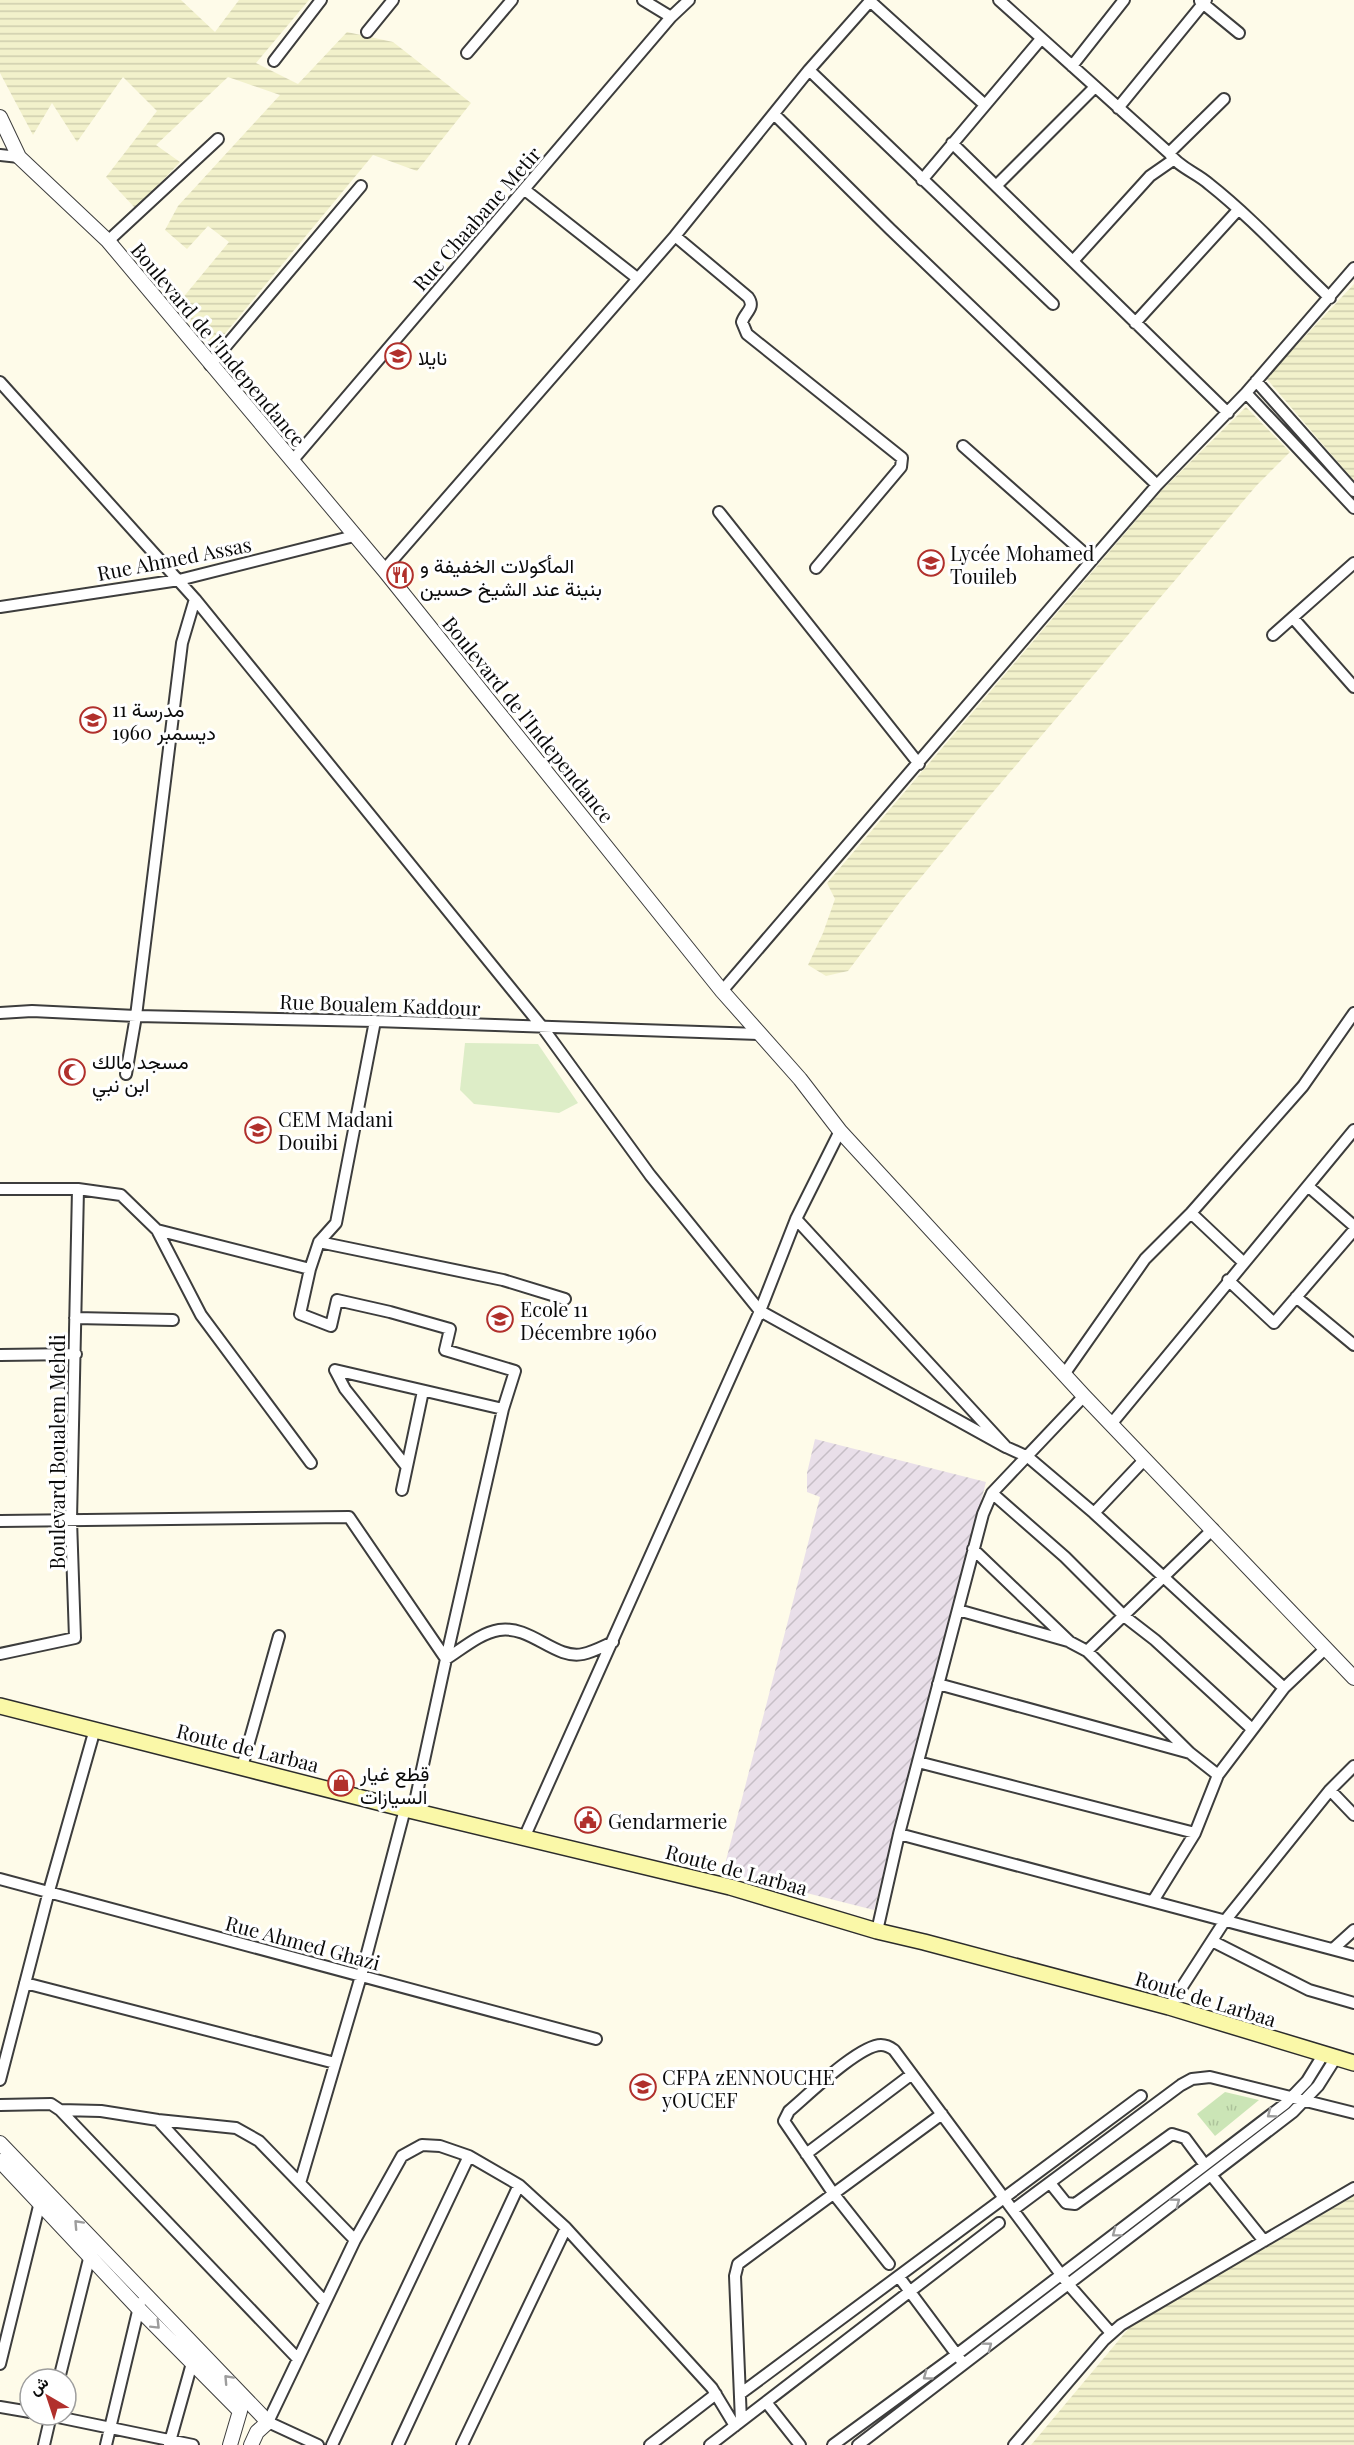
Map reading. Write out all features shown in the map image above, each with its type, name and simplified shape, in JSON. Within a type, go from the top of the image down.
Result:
[{"type":"main road","name":"Route de Larbaa","points":[[0,1706],[409,1810],[730,1887],[877,1931],[1169,2007],[1354,2063]]},
{"type":"street","points":[[274,61],[321,0]]},
{"type":"street","points":[[367,32],[393,0]]},
{"type":"street","points":[[467,53],[512,0]]},
{"type":"street","points":[[643,0],[671,17]]},
{"type":"street","name":"Rue Chaabane Metir","points":[[292,461],[671,17],[689,0]]},
{"type":"street","points":[[999,0],[1171,157],[1208,183],[1238,210],[1330,298]]},
{"type":"street","points":[[1072,66],[1124,0]]},
{"type":"street","points":[[384,570],[675,236],[775,115],[809,70],[870,1],[985,105]]},
{"type":"street","points":[[1118,108],[1203,1],[1239,33]]},
{"type":"street","points":[[922,180],[1041,39]]},
{"type":"street","points":[[809,70],[1053,304]]},
{"type":"street","points":[[997,186],[1095,87]]},
{"type":"street","points":[[1073,261],[1224,99]]},
{"type":"street","points":[[775,115],[1157,486]]},
{"type":"street","name":"Boulevard de l'Independance","points":[[0,117],[19,157],[108,242],[384,570],[722,992],[800,1079],[840,1131],[1084,1396],[1325,1649],[1353,1675]]},
{"type":"street","points":[[108,242],[218,140]]},
{"type":"street","points":[[952,142],[1228,413]]},
{"type":"street","points":[[0,155],[19,157]]},
{"type":"street","points":[[210,364],[361,186]]},
{"type":"street","points":[[525,190],[637,279]]},
{"type":"street","points":[[1135,322],[1238,210]]},
{"type":"street","points":[[675,236],[748,297],[752,303],[751,308],[741,322],[747,334],[902,458],[901,467],[816,568]]},
{"type":"street","points":[[722,992],[1092,560],[1157,486],[1246,393],[1354,268]]},
{"type":"street","points":[[1256,381],[1354,491]]},
{"type":"street","points":[[0,382],[195,599],[543,1028],[650,1175],[760,1311],[1028,1457],[1094,1513],[1284,1688]]},
{"type":"street","points":[[1246,393],[1354,508]]},
{"type":"street","points":[[963,446],[1092,560]]},
{"type":"street","points":[[719,512],[919,764]]},
{"type":"street","name":"Rue Ahmed Assas","points":[[0,607],[178,580],[354,536]]},
{"type":"street","points":[[1273,635],[1354,563]]},
{"type":"street","points":[[126,1074],[136,1016],[182,643],[195,599]]},
{"type":"street","points":[[1293,618],[1354,687]]},
{"type":"street","name":"Rue Boualem Kaddour","points":[[0,1013],[32,1011],[759,1034]]},
{"type":"street","points":[[1065,1374],[1145,1259],[1191,1213],[1303,1086],[1354,1013]]},
{"type":"street","points":[[300,2183],[409,1810],[503,1409],[515,1371],[445,1350],[450,1329],[390,1312],[337,1300],[331,1326],[300,1314],[310,1269],[320,1242],[336,1223],[375,1021]]},
{"type":"street","points":[[1112,1423],[1354,1130]]},
{"type":"street","points":[[524,1838],[760,1311],[796,1219],[840,1131]]},
{"type":"street","points":[[1228,1280],[1274,1323],[1354,1228],[1309,1187]]},
{"type":"street","points":[[0,1189],[78,1189],[121,1195],[157,1230],[201,1315],[310,1463]]},
{"type":"street","name":"Boulevard Boualem Mehdi","points":[[0,1654],[75,1638],[71,1520],[78,1189]]},
{"type":"street","points":[[1191,1213],[1244,1263]]},
{"type":"street","points":[[796,1219],[1006,1447]]},
{"type":"street","points":[[157,1230],[310,1269]]},
{"type":"street","points":[[320,1242],[503,1280],[565,1299]]},
{"type":"street","points":[[1296,1297],[1354,1345]]},
{"type":"street","points":[[75,1318],[173,1320]]},
{"type":"street","points":[[0,1355],[76,1354]]},
{"type":"street","points":[[406,1466],[345,1389],[335,1370],[503,1409]]},
{"type":"street","points":[[402,1490],[423,1391]]},
{"type":"street","points":[[877,1931],[899,1834],[973,1549],[992,1493],[1084,1396]]},
{"type":"street","points":[[1094,1513],[1145,1459]]},
{"type":"street","points":[[992,1493],[1065,1557],[1124,1616],[1155,1640],[1252,1729]]},
{"type":"street","points":[[0,1521],[349,1517],[446,1659]]},
{"type":"street","points":[[1088,1651],[1213,1529]]},
{"type":"street","points":[[973,1549],[1070,1642]]},
{"type":"street","points":[[958,1610],[1070,1642],[1088,1651],[1190,1753],[1218,1775]]},
{"type":"street","points":[[446,1659],[480,1637],[498,1630],[516,1630],[569,1654],[582,1654],[613,1642]]},
{"type":"street","points":[[242,1767],[279,1636]]},
{"type":"street","points":[[1153,1901],[1196,1833],[1218,1775],[1284,1688],[1325,1649]]},
{"type":"street","points":[[938,1684],[1190,1753]]},
{"type":"street","points":[[0,2080],[49,1891],[95,1729]]},
{"type":"street","points":[[918,1762],[1196,1833]]},
{"type":"street","points":[[1169,2007],[1224,1922],[1330,1790],[1354,1766]]},
{"type":"street","points":[[1330,1790],[1354,1815]]},
{"type":"street","points":[[899,1834],[1354,1955]]},
{"type":"street","name":"Rue Ahmed Ghazi","points":[[0,1879],[596,2039]]},
{"type":"street","points":[[1333,1949],[1354,1930]]},
{"type":"street","points":[[1212,1941],[1309,1990],[1354,2002]]},
{"type":"street","points":[[25,1983],[335,2063]]},
{"type":"street","points":[[890,2264],[833,2193],[785,2124],[785,2115],[855,2056],[869,2047],[881,2045],[894,2050],[1061,2275],[1111,2333]]},
{"type":"street","points":[[833,2445],[956,2355],[1292,2097],[1329,2057]]},
{"type":"street","points":[[858,2445],[1305,2101],[1318,2086],[1329,2057]]},
{"type":"street","points":[[806,2154],[912,2074]]},
{"type":"street","points":[[1013,2210],[1192,2079],[1210,2077],[1354,2113]]},
{"type":"street","points":[[740,2394],[1141,2096]]},
{"type":"street","points":[[0,2105],[51,2104],[60,2109],[298,2359]]},
{"type":"street","points":[[60,2109],[101,2111],[158,2120],[236,2128],[259,2141],[355,2240]]},
{"type":"street","points":[[738,2424],[740,2394],[736,2268],[741,2261],[942,2114]]},
{"type":"street","points":[[158,2120],[325,2302]]},
{"type":"street","points":[[1050,2183],[1066,2203],[1075,2204],[1172,2134],[1185,2138],[1205,2165]]},
{"type":"street","points":[[0,2143],[268,2422],[318,2445]]},
{"type":"street","points":[[258,2445],[355,2240],[402,2156],[422,2145],[440,2146],[469,2156],[519,2185],[566,2228],[716,2394],[738,2424]]},
{"type":"street","points":[[332,2445],[469,2156]]},
{"type":"street","points":[[0,2161],[39,2205],[240,2411],[230,2445]]},
{"type":"street","points":[[1211,2175],[1264,2241]]},
{"type":"street","points":[[398,2445],[519,2185]]},
{"type":"street","points":[[0,2364],[44,2188]]},
{"type":"street","points":[[1014,2445],[1111,2333],[1135,2315],[1354,2188]]},
{"type":"street","points":[[710,2445],[999,2223]]},
{"type":"street","points":[[462,2445],[566,2228]]},
{"type":"street","points":[[62,2367],[93,2241]]},
{"type":"street","points":[[899,2277],[963,2364]]},
{"type":"street","points":[[106,2445],[138,2308],[144,2293]]},
{"type":"street","points":[[170,2442],[197,2346]]},
{"type":"street","points":[[650,2445],[716,2394]]},
{"type":"street","points":[[766,2403],[800,2445]]},
{"type":"street","points":[[0,2407],[18,2410]]},
{"type":"street","points":[[78,2421],[193,2445]]},
{"type":"street","points":[[250,2445],[257,2432],[268,2422]]},
{"type":"street","points":[[44,2445],[48,2427]]},
{"type":"shaded area","points":[[815,1439],[986,1482],[874,1910],[723,1872],[820,1497],[807,1492],[807,1473]]},
{"type":"green space","points":[[0,0],[181,0],[215,32],[239,0],[309,0],[256,63],[298,84],[347,32],[393,42],[471,103],[417,171],[373,155],[213,348],[176,306],[229,242],[208,226],[187,249],[165,230],[178,206],[280,95],[228,77],[156,145],[180,162],[136,209],[106,177],[157,111],[123,77],[77,142],[52,103],[33,135],[0,73]]},
{"type":"green space","points":[[1354,284],[1354,481],[1266,378]]},
{"type":"green space","points":[[1246,407],[1290,452],[1257,485],[981,806],[901,901],[848,971],[826,976],[808,965],[835,899],[827,883],[1162,490]]},
{"type":"green space","points":[[465,1043],[538,1044],[578,1103],[559,1113],[474,1104],[460,1090]]},
{"type":"green space","points":[[1225,2092],[1259,2100],[1215,2136],[1197,2114]]},
{"type":"green space","points":[[1354,2196],[1354,2445],[1031,2445],[1129,2328]]},
{"type":"place","name":"نايلا","points":[[398,356]]},
{"type":"place","name":"Lycée Mohamed Touileb","points":[[931,563]]},
{"type":"place","name":"المأكولات الخفيفة و بنينة عند الشيخ حسين","points":[[400,575]]},
{"type":"place","name":"مدرسة 11 ديسمبر 1960","points":[[93,720]]},
{"type":"place","name":"مسجد مالك ابن نبي","points":[[72,1072]]},
{"type":"place","name":"CEM Madani Douibi","points":[[258,1130]]},
{"type":"place","name":"Ecole 11 Décembre 1960","points":[[500,1319]]},
{"type":"place","name":"قطع غيار السيارات","points":[[341,1783]]},
{"type":"place","name":"Gendarmerie","points":[[588,1820]]},
{"type":"place","name":"CFPA zENNOUCHE yOUCEF","points":[[643,2087]]}]
